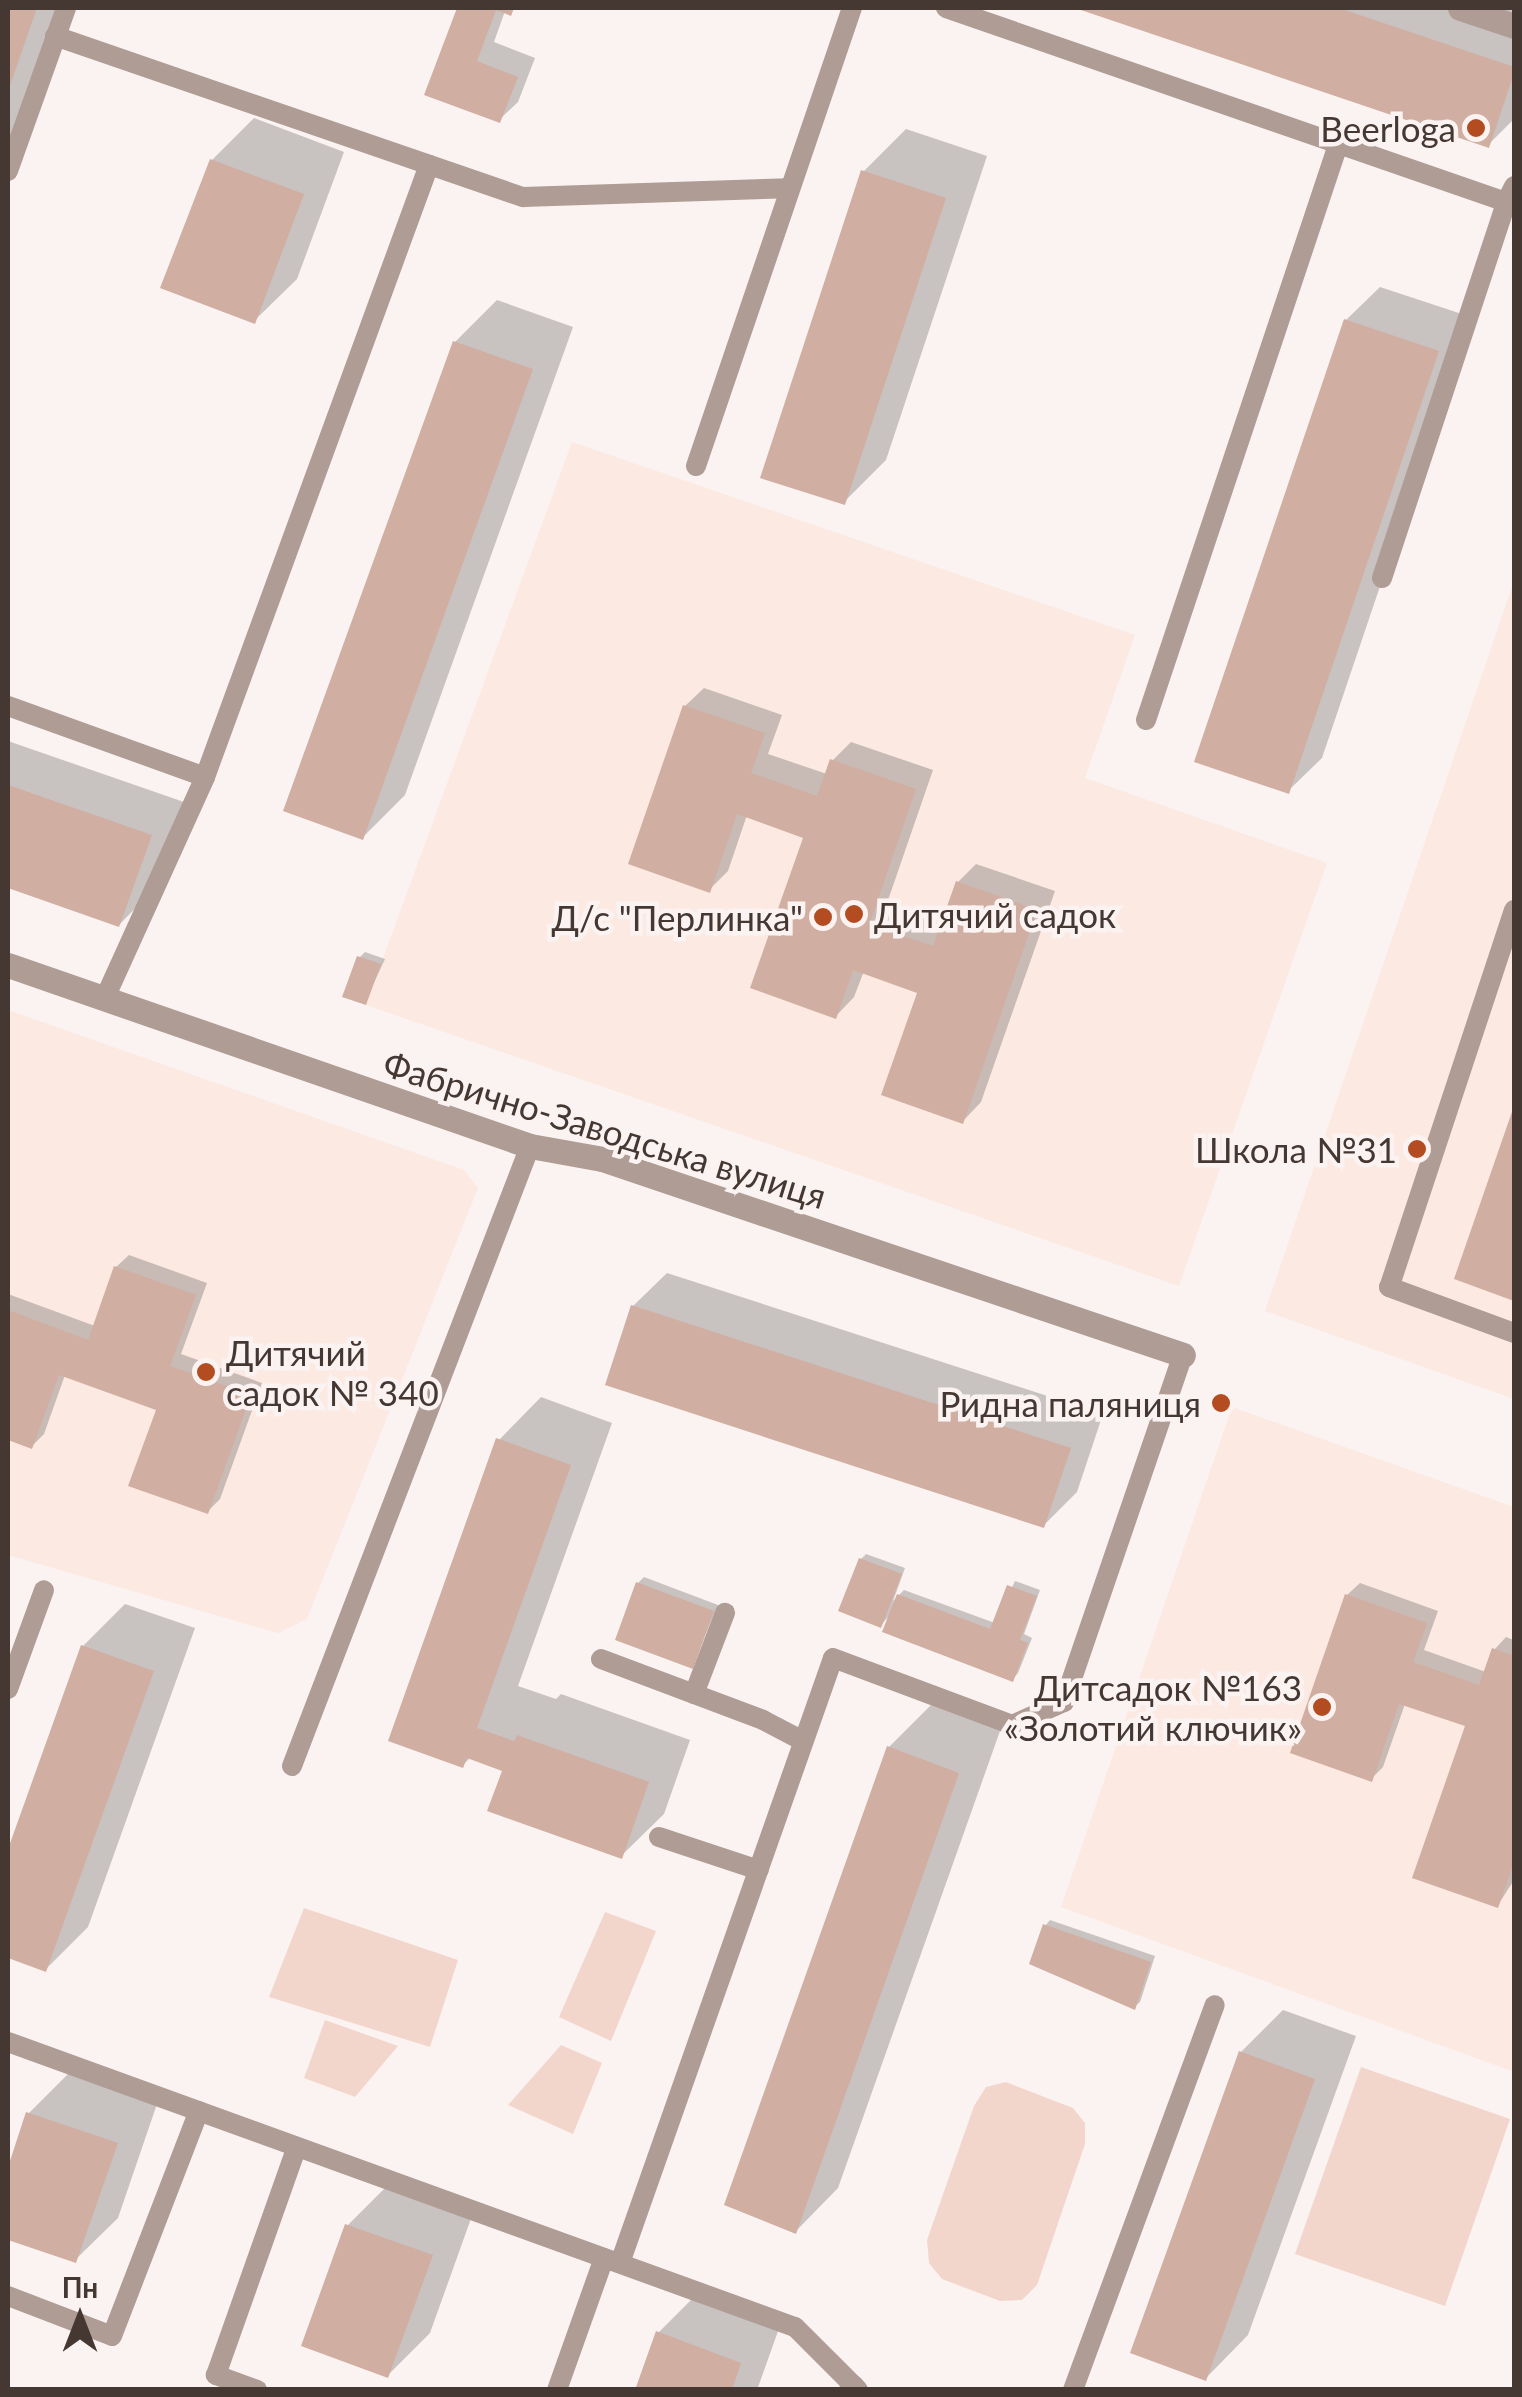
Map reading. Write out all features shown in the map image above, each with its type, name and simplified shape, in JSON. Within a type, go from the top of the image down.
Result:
[{"type":"street","points":[[1460,8],[1514,26]]},
{"type":"street","name":"Фабрично-Заводська вулиця","points":[[8,965],[530,1146],[602,1159],[1182,1355]]},
{"type":"lane","points":[[8,171],[66,8]]},
{"type":"lane","points":[[696,466],[852,8]]},
{"type":"lane","points":[[946,8],[1338,145],[1510,194],[1382,578]]},
{"type":"lane","points":[[55,36],[522,197],[789,188]]},
{"type":"lane","points":[[1146,720],[1338,145]]},
{"type":"lane","points":[[104,1000],[205,777],[430,165]]},
{"type":"lane","points":[[8,706],[205,777]]},
{"type":"lane","points":[[1514,910],[1390,1287],[1514,1332]]},
{"type":"lane","points":[[292,1766],[530,1146]]},
{"type":"lane","points":[[557,2390],[612,2260],[759,1870],[832,1658],[1012,1725],[1064,1702],[1182,1355]]},
{"type":"lane","points":[[8,1689],[44,1590]]},
{"type":"lane","points":[[694,1694],[725,1614]]},
{"type":"lane","points":[[601,1659],[803,1741]]},
{"type":"lane","points":[[660,1837],[759,1870]]},
{"type":"lane","points":[[1073,2390],[1215,2006]]},
{"type":"lane","points":[[8,2042],[796,2327],[854,2389]]},
{"type":"lane","points":[[8,2296],[112,2336],[198,2111]]},
{"type":"lane","points":[[257,2390],[216,2375],[296,2149]]},
{"type":"shaded area","name":"Дитячий садок","points":[[572,442],[1135,635],[1085,778],[1327,863],[1179,1286],[366,1005]]},
{"type":"shaded area","name":"Школа №31","points":[[1514,581],[1514,1399],[1265,1311]]},
{"type":"shaded area","name":"Дитячий садок № 340","points":[[8,1010],[464,1170],[478,1188],[307,1619],[278,1633],[8,1555]]},
{"type":"shaded area","name":"Дитсадок №163 «Золотий ключик»","points":[[1232,1407],[1514,1507],[1514,2072],[1061,1907]]},
{"type":"shaded area","points":[[304,1908],[458,1960],[430,2047],[269,1997]]},
{"type":"shaded area","points":[[605,1912],[656,1931],[611,2041],[559,2017]]},
{"type":"shaded area","points":[[325,2020],[398,2046],[355,2097],[304,2078]]},
{"type":"shaded area","points":[[561,2045],[602,2063],[573,2134],[508,2105]]},
{"type":"shaded area","points":[[1361,2067],[1510,2119],[1445,2306],[1295,2254]]},
{"type":"shaded area","points":[[1006,2082],[1073,2108],[1085,2123],[1085,2144],[1037,2285],[1022,2300],[1000,2301],[942,2279],[929,2263],[927,2240],[974,2106],[986,2087]]},
{"type":"building","points":[[8,8],[37,8],[8,91]]},
{"type":"building","points":[[457,8],[514,8],[511,16],[496,10],[477,61],[518,77],[500,123],[424,95]]},
{"type":"building","points":[[1075,8],[1339,8],[1514,67],[1514,73],[1489,148]]},
{"type":"building","points":[[210,159],[304,194],[255,324],[160,288]]},
{"type":"building","points":[[861,170],[946,198],[845,505],[760,478]]},
{"type":"building","points":[[1344,319],[1439,351],[1289,794],[1194,762]]},
{"type":"building","points":[[453,341],[533,369],[363,840],[283,811]]},
{"type":"building","name":"Д/с \"Перлинка\"","points":[[683,705],[765,733],[751,773],[817,796],[830,759],[916,789],[869,925],[933,946],[956,881],[1037,910],[963,1124],[881,1095],[917,993],[853,970],[836,1019],[750,988],[803,838],[737,814],[710,893],[628,864]]},
{"type":"building","points":[[8,785],[152,835],[119,927],[8,888]]},
{"type":"building","points":[[357,956],[381,964],[366,1005],[342,997]]},
{"type":"building","points":[[1514,1106],[1514,1301],[1454,1279]]},
{"type":"building","points":[[114,1266],[196,1295],[170,1366],[251,1395],[208,1514],[128,1486],[156,1410],[59,1375],[32,1449],[8,1440],[8,1310],[88,1340]]},
{"type":"building","points":[[631,1305],[1071,1448],[1044,1528],[605,1385]]},
{"type":"building","points":[[496,1438],[571,1465],[477,1728],[514,1741],[517,1735],[649,1782],[622,1859],[487,1811],[502,1771],[467,1758],[463,1768],[388,1741]]},
{"type":"building","points":[[859,1558],[902,1574],[881,1628],[838,1611]]},
{"type":"building","points":[[636,1582],[714,1611],[693,1669],[615,1640]]},
{"type":"building","points":[[1007,1585],[1037,1596],[1020,1640],[1028,1643],[1013,1682],[882,1632],[897,1594],[990,1629]]},
{"type":"building","points":[[1345,1594],[1427,1623],[1413,1662],[1479,1685],[1492,1648],[1514,1656],[1514,1862],[1498,1908],[1412,1878],[1465,1726],[1399,1704],[1372,1782],[1290,1753]]},
{"type":"building","points":[[81,1645],[154,1671],[46,1972],[8,1958],[8,1849]]},
{"type":"building","points":[[887,1746],[959,1773],[796,2234],[724,2205]]},
{"type":"building","points":[[1043,1924],[1151,1962],[1135,2010],[1029,1964]]},
{"type":"building","points":[[1239,2051],[1315,2079],[1206,2381],[1130,2353]]},
{"type":"building","points":[[26,2112],[118,2143],[76,2263],[8,2240],[8,2167]]},
{"type":"building","points":[[345,2224],[433,2255],[388,2378],[301,2346]]},
{"type":"building","points":[[656,2331],[741,2363],[732,2390],[635,2390]]},
{"type":"place","name":"Beerloga","points":[[1476,128]]},
{"type":"place","name":"Дитячий садок","points":[[854,914]]},
{"type":"place","name":"Д/с \"Перлинка\"","points":[[823,917]]},
{"type":"place","name":"Школа №31","points":[[1417,1149]]},
{"type":"place","name":"Дитячий садок № 340","points":[[206,1372]]},
{"type":"place","name":"Ридна паляниця","points":[[1221,1403]]},
{"type":"place","name":"Дитсадок №163 «Золотий ключик»","points":[[1322,1707]]}]
